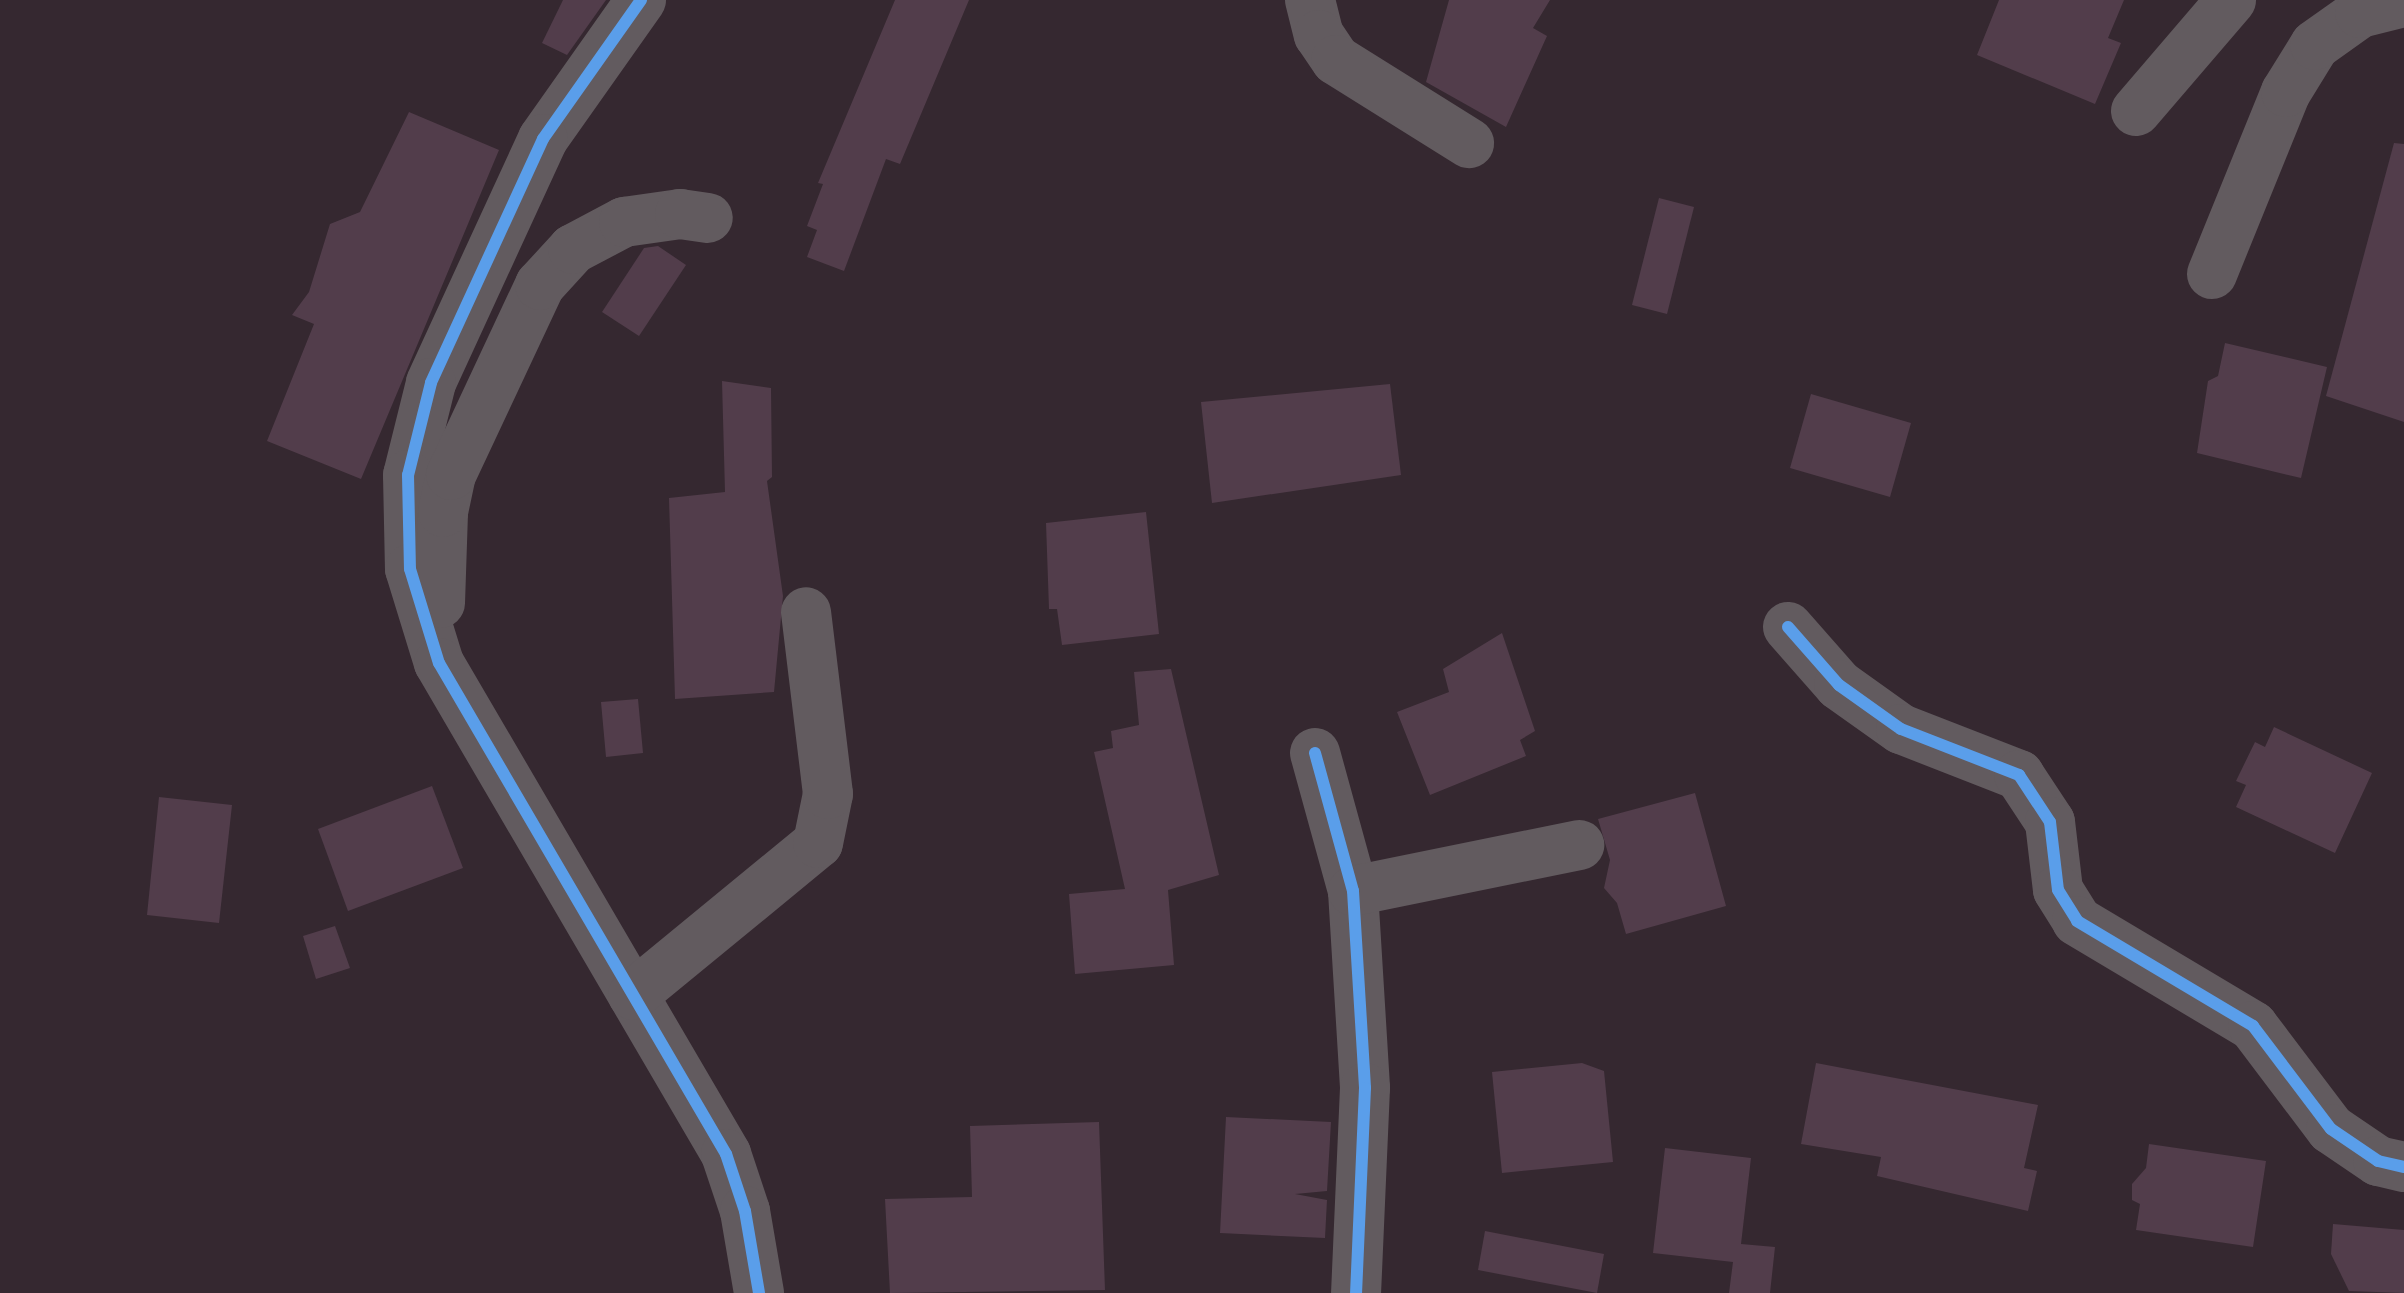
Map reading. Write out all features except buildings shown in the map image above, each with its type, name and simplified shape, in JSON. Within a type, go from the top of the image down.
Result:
[{"type":"street","points":[[641,0],[536,151],[416,428],[406,522],[410,569],[439,663],[726,1154],[745,1211],[759,1293]]},
{"type":"street","points":[[1310,0],[1319,35],[1336,60],[1469,143]]},
{"type":"street","points":[[2136,111],[2231,0]]},
{"type":"street","points":[[2212,274],[2286,92],[2316,45],[2360,12],[2404,2]]},
{"type":"street","points":[[439,663],[446,493],[540,286],[573,249],[624,222],[680,214],[708,218]]},
{"type":"street","points":[[632,995],[818,843],[828,794],[806,612]]},
{"type":"street","points":[[1788,627],[1839,685],[1901,730],[2019,776],[2050,822],[2058,890],[2077,921],[2253,1026],[2331,1129],[2378,1161],[2404,1167]]},
{"type":"street","points":[[1315,753],[1353,891],[1365,1088],[1356,1293]]},
{"type":"street","points":[[1353,891],[1579,845]]},
{"type":"cycle path","points":[[641,0],[543,139],[431,383],[408,475],[410,569],[439,663],[726,1154],[745,1211],[759,1293]]},
{"type":"cycle path","points":[[1788,627],[1839,685],[1901,729],[2019,775],[2050,822],[2058,890],[2077,921],[2253,1026],[2331,1129],[2378,1161],[2404,1167]]},
{"type":"cycle path","points":[[1315,753],[1353,891],[1365,1088],[1356,1293]]}]
